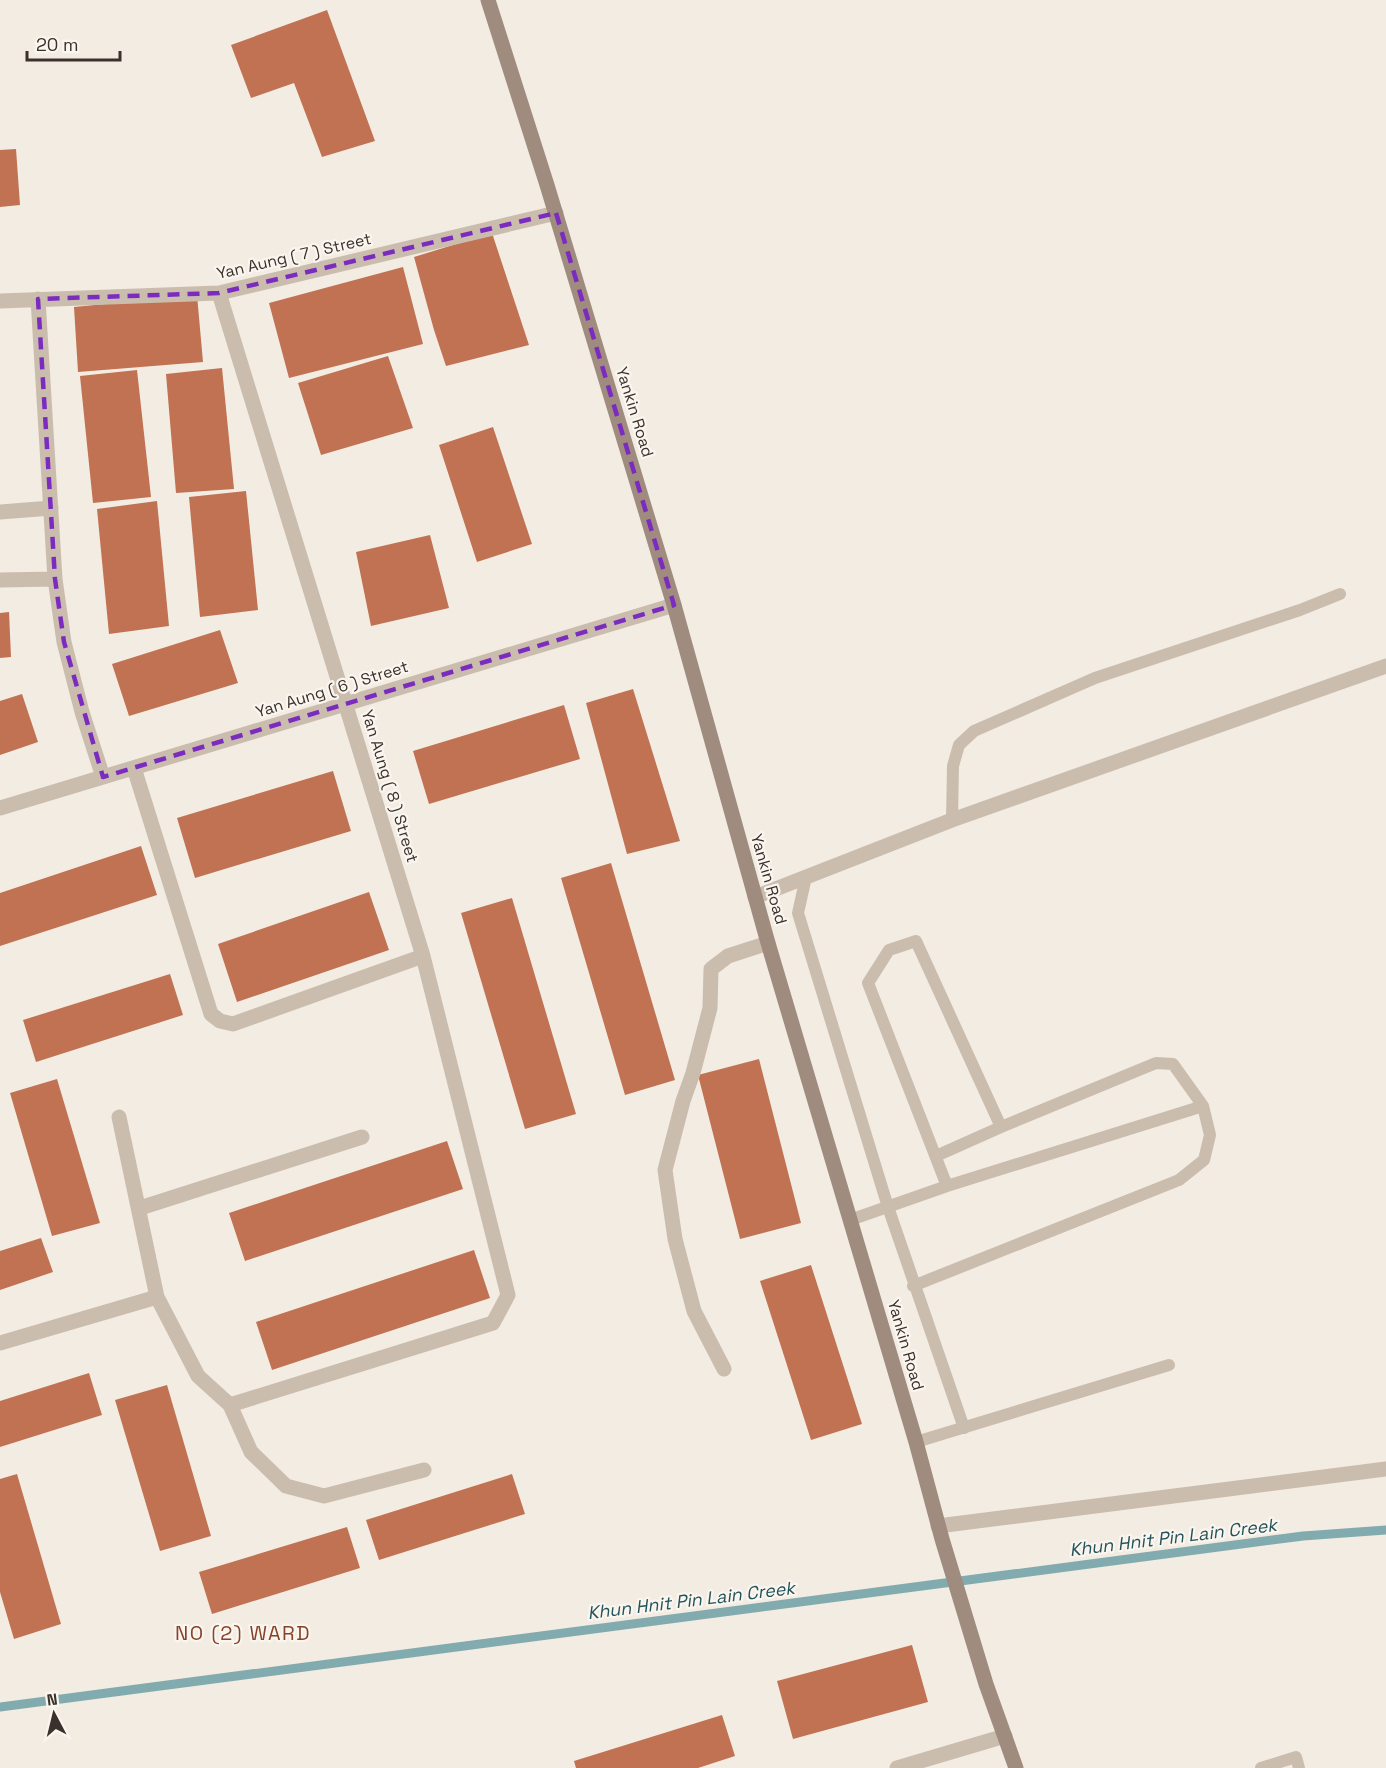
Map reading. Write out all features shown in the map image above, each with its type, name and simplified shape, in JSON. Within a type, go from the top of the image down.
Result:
[{"type":"main road","name":"Yankin Road","points":[[488,0],[556,213],[674,605],[768,943],[916,1442],[951,1571],[986,1684],[1016,1768]]},
{"type":"street","name":"Yan Aung ( 7 ) Street","points":[[0,301],[219,293],[556,213]]},
{"type":"street","name":"Yan Aung ( 8 ) Street","points":[[219,293],[423,956],[508,1295],[493,1323],[230,1406]]},
{"type":"street","points":[[38,298],[55,579],[64,642],[82,712],[103,777]]},
{"type":"street","points":[[0,512],[51,508]]},
{"type":"street","points":[[0,580],[55,579]]},
{"type":"street","name":"Yan Aung ( 6 ) Street","points":[[0,808],[674,605]]},
{"type":"street","points":[[755,897],[952,820],[1386,666]]},
{"type":"street","points":[[134,768],[211,1014],[220,1021],[233,1024],[423,956]]},
{"type":"street","points":[[724,1369],[694,1311],[675,1239],[665,1170],[710,1008],[711,969],[728,956],[768,943]]},
{"type":"street","points":[[119,1117],[158,1297],[198,1376],[230,1406],[251,1452],[286,1486],[324,1496],[424,1470]]},
{"type":"street","points":[[140,1208],[362,1137]]},
{"type":"street","points":[[0,1343],[158,1297]]},
{"type":"street","points":[[938,1526],[1386,1469]]},
{"type":"street","points":[[897,1768],[1005,1736]]},
{"type":"lane","points":[[952,820],[953,766],[959,745],[974,731],[1095,678],[1300,610],[1340,594]]},
{"type":"lane","points":[[806,877],[798,913],[888,1207],[963,1428]]},
{"type":"lane","points":[[947,1186],[868,983],[889,950],[916,941],[1001,1127]]},
{"type":"lane","points":[[914,1286],[1179,1179],[1204,1160],[1210,1135],[1203,1106],[1173,1064],[1156,1063],[936,1156]]},
{"type":"lane","points":[[850,1220],[947,1186],[1203,1106]]},
{"type":"lane","points":[[916,1442],[1169,1365]]},
{"type":"lane","points":[[1261,1768],[1296,1757],[1299,1768]]},
{"type":"highlighted area","points":[[556,213],[674,605],[103,777],[64,642],[55,579],[38,299],[219,293]]},
{"type":"building","points":[[327,10],[375,141],[322,157],[294,83],[251,98],[231,45]]},
{"type":"building","points":[[16,149],[20,205],[0,207],[0,150]]},
{"type":"building","points":[[492,233],[529,345],[446,366],[414,257]]},
{"type":"building","points":[[403,267],[423,344],[289,378],[269,303]]},
{"type":"building","points":[[197,295],[203,362],[78,372],[74,307]]},
{"type":"building","points":[[388,356],[413,428],[321,455],[298,383]]},
{"type":"building","points":[[222,368],[234,489],[176,493],[166,374]]},
{"type":"building","points":[[137,370],[151,497],[93,503],[80,376]]},
{"type":"building","points":[[493,427],[532,544],[477,562],[439,445]]},
{"type":"building","points":[[246,491],[258,610],[200,617],[189,497]]},
{"type":"building","points":[[157,501],[169,626],[109,634],[97,509]]},
{"type":"building","points":[[430,535],[449,608],[371,626],[356,552]]},
{"type":"building","points":[[9,612],[11,657],[0,658],[0,613]]},
{"type":"building","points":[[220,630],[238,683],[129,716],[112,664]]},
{"type":"building","points":[[633,689],[680,841],[627,854],[586,703]]},
{"type":"building","points":[[22,694],[38,742],[0,755],[0,701]]},
{"type":"building","points":[[564,705],[580,759],[429,804],[413,751]]},
{"type":"building","points":[[333,771],[351,831],[195,878],[177,818]]},
{"type":"building","points":[[141,846],[157,895],[0,946],[0,893]]},
{"type":"building","points":[[611,863],[675,1080],[625,1095],[561,878]]},
{"type":"building","points":[[369,892],[389,950],[237,1002],[218,944]]},
{"type":"building","points":[[512,898],[576,1114],[525,1129],[461,913]]},
{"type":"building","points":[[170,974],[183,1015],[36,1062],[23,1020]]},
{"type":"building","points":[[759,1059],[801,1223],[740,1239],[698,1075]]},
{"type":"building","points":[[57,1079],[100,1223],[52,1236],[10,1093]]},
{"type":"building","points":[[447,1141],[463,1189],[245,1261],[229,1213]]},
{"type":"building","points":[[41,1238],[53,1272],[0,1290],[0,1251]]},
{"type":"building","points":[[474,1250],[490,1298],[272,1370],[256,1322]]},
{"type":"building","points":[[811,1265],[862,1424],[811,1440],[760,1281]]},
{"type":"building","points":[[89,1373],[102,1415],[0,1447],[0,1401]]},
{"type":"building","points":[[167,1385],[211,1536],[160,1551],[115,1400]]},
{"type":"building","points":[[17,1474],[61,1624],[14,1639],[0,1592],[0,1479]]},
{"type":"building","points":[[512,1474],[525,1514],[379,1560],[366,1520]]},
{"type":"building","points":[[347,1527],[360,1568],[212,1614],[199,1572]]},
{"type":"building","points":[[912,1645],[928,1702],[793,1739],[777,1681]]},
{"type":"building","points":[[722,1715],[735,1756],[698,1768],[576,1768],[574,1761]]},
{"type":"waterway","name":"Khun Hnit Pin Lain Creek","points":[[0,1707],[1303,1536],[1386,1530]]},
{"type":"district","name":"NO (2) WARD","points":[[243,1633]]}]
